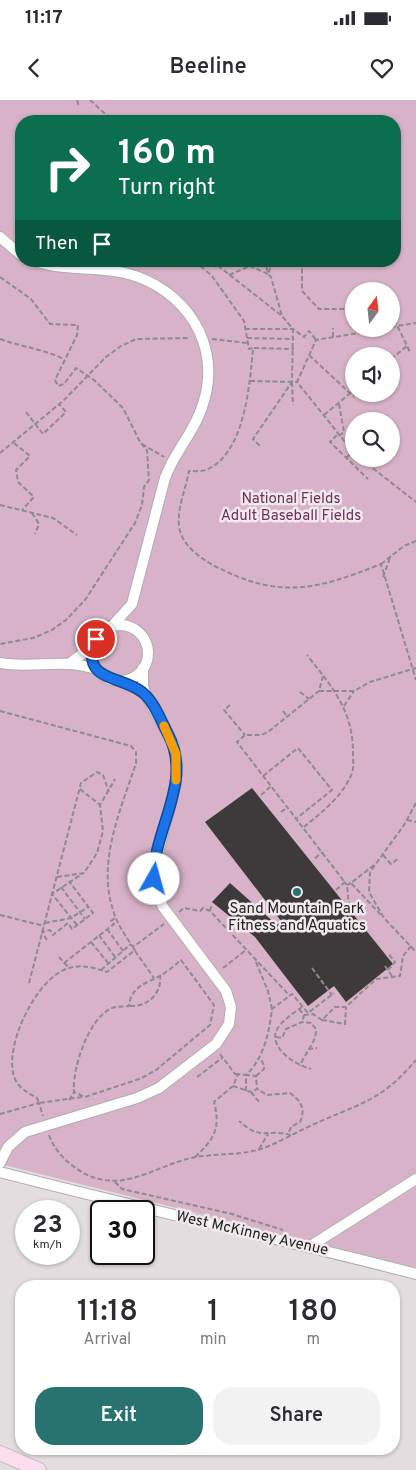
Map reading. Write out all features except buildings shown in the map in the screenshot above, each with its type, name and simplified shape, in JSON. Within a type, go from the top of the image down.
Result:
[{"type":"main road","points":[[0,1453],[39,1470]]},
{"type":"street","points":[[0,237],[15,250]]},
{"type":"street","points":[[66,267],[123,272],[150,281],[165,289],[187,310],[203,339],[208,369],[203,406],[167,472],[132,604],[112,626],[102,632],[92,647],[70,663]]},
{"type":"street","points":[[0,1161],[8,1147],[25,1132],[154,1091],[170,1081],[216,1044],[229,1024],[231,1007],[226,991],[159,900],[154,871],[176,783],[177,764],[174,745],[146,696],[143,686],[143,668],[148,654],[147,644],[139,632],[132,604]]},
{"type":"street","points":[[112,626],[127,626],[139,632]]},
{"type":"street","points":[[92,647],[92,656],[98,670],[107,678],[122,680],[134,677],[143,668]]},
{"type":"street","points":[[0,663],[30,666],[70,663],[98,670]]},
{"type":"street","points":[[122,680],[146,696]]},
{"type":"street","name":"West McKinney Avenue","points":[[0,1172],[125,1205],[309,1246],[416,1274]]},
{"type":"street","points":[[309,1246],[416,1179]]},
{"type":"path","points":[[78,100],[79,107]]},
{"type":"path","points":[[90,100],[106,115]]},
{"type":"path","points":[[202,267],[212,276],[244,321],[249,349],[294,349]]},
{"type":"path","points":[[219,267],[282,316],[293,329],[304,337],[309,331],[316,340]]},
{"type":"path","points":[[252,267],[268,274]]},
{"type":"path","points":[[266,267],[282,316]]},
{"type":"path","points":[[268,274],[271,267]]},
{"type":"path","points":[[302,267],[302,291],[319,309],[345,309]]},
{"type":"path","points":[[229,275],[246,268]]},
{"type":"path","points":[[0,277],[31,299],[50,324],[78,325],[77,335],[55,380],[58,386],[64,384],[76,368],[94,380],[123,408],[140,442],[147,450],[150,480],[144,487],[142,505],[125,542],[85,600],[66,620],[52,630],[33,638],[0,644]]},
{"type":"path","points":[[400,326],[416,323]]},
{"type":"path","points":[[332,337],[333,328]]},
{"type":"path","points":[[245,329],[293,329]]},
{"type":"path","points":[[293,329],[293,405]]},
{"type":"path","points":[[400,331],[410,352]]},
{"type":"path","points":[[316,340],[345,335]]},
{"type":"path","points":[[247,338],[294,339]]},
{"type":"path","points":[[0,339],[17,345],[47,350],[64,359]]},
{"type":"path","points":[[0,452],[14,443],[59,404],[121,346],[136,340],[203,339],[247,342]]},
{"type":"path","points":[[297,382],[316,340]]},
{"type":"path","points":[[400,351],[406,346]]},
{"type":"path","points":[[253,348],[250,381],[243,421],[221,461],[207,470],[189,471],[180,509],[179,529],[184,542],[205,560],[229,573],[258,584],[280,587],[306,587],[335,582],[381,564],[404,546],[416,541]]},
{"type":"path","points":[[309,355],[345,388]]},
{"type":"path","points":[[250,381],[297,382]]},
{"type":"path","points":[[260,446],[253,439],[292,382]]},
{"type":"path","points":[[297,382],[345,443]]},
{"type":"path","points":[[324,415],[345,398]]},
{"type":"path","points":[[339,403],[344,432],[330,442],[345,457]]},
{"type":"path","points":[[26,412],[43,434],[66,412],[59,404]]},
{"type":"path","points":[[14,443],[30,456],[16,470],[18,482],[34,497],[22,510]]},
{"type":"path","points":[[355,467],[368,479]]},
{"type":"path","points":[[371,467],[416,502]]},
{"type":"path","points":[[0,505],[53,518],[77,535]]},
{"type":"path","points":[[32,513],[39,524],[35,534]]},
{"type":"path","points":[[384,577],[390,558]]},
{"type":"path","points":[[381,564],[416,680]]},
{"type":"path","points":[[304,827],[325,810],[337,796],[353,769],[353,740],[348,713],[335,691],[307,655]]},
{"type":"path","points":[[344,706],[354,691],[370,682],[416,668]]},
{"type":"path","points":[[323,676],[319,691],[268,732],[261,735],[245,735],[236,742],[346,882],[349,907]]},
{"type":"path","points":[[319,691],[354,691]]},
{"type":"path","points":[[300,692],[309,699]]},
{"type":"path","points":[[230,705],[224,710],[245,735]]},
{"type":"path","points":[[0,711],[106,738],[131,746],[136,752],[136,763],[122,804],[107,869],[110,902],[116,918],[154,978]]},
{"type":"path","points":[[283,711],[288,716]]},
{"type":"path","points":[[263,776],[298,748],[337,796]]},
{"type":"path","points":[[29,983],[81,783],[97,772],[102,775],[109,792]]},
{"type":"path","points":[[52,894],[69,881],[84,873],[97,853],[103,831],[100,805],[115,779]]},
{"type":"path","points":[[261,794],[271,786]]},
{"type":"path","points":[[80,789],[100,805]]},
{"type":"path","points":[[297,818],[332,790]]},
{"type":"path","points":[[384,918],[369,892],[370,872],[407,820],[416,803]]},
{"type":"path","points":[[281,812],[288,807]]},
{"type":"path","points":[[407,820],[416,822]]},
{"type":"path","points":[[315,858],[323,852]]},
{"type":"path","points":[[383,854],[391,864],[398,858]]},
{"type":"path","points":[[347,885],[377,863]]},
{"type":"path","points":[[57,877],[84,873]]},
{"type":"path","points":[[42,932],[50,930],[53,935],[68,922],[72,929],[94,913],[69,881]]},
{"type":"path","points":[[336,890],[346,882]]},
{"type":"path","points":[[351,883],[416,952]]},
{"type":"path","points":[[61,887],[86,919]]},
{"type":"path","points":[[52,894],[77,925]]},
{"type":"path","points":[[210,911],[212,904]]},
{"type":"path","points":[[0,915],[44,925],[72,918],[89,906]]},
{"type":"path","points":[[101,970],[123,951],[184,908],[200,911],[203,908],[210,911],[290,996]]},
{"type":"path","points":[[64,963],[114,924],[111,921],[116,918]]},
{"type":"path","points":[[107,929],[123,951]]},
{"type":"path","points":[[42,932],[46,940]]},
{"type":"path","points":[[99,935],[116,957]]},
{"type":"path","points":[[91,942],[108,964]]},
{"type":"path","points":[[272,1009],[292,994],[308,1013],[322,1020],[345,1024],[346,1008],[376,980],[400,976],[404,956],[411,946]]},
{"type":"path","points":[[135,950],[107,972],[83,966],[69,968],[51,978],[34,998],[19,1033],[13,1053],[14,1075],[17,1083],[23,1090],[37,1098],[53,1144],[67,1162],[83,1173],[100,1180],[115,1182],[136,1178],[195,1157],[259,1149],[376,1098],[397,1082],[416,1060]]},
{"type":"path","points":[[214,975],[246,950]]},
{"type":"path","points":[[388,953],[396,962],[388,970]]},
{"type":"path","points":[[59,957],[69,968]]},
{"type":"path","points":[[246,1091],[246,1075],[259,1058],[269,1033],[272,1009],[262,975],[253,958]]},
{"type":"path","points":[[0,1114],[39,1103],[85,1097],[149,1074],[210,1025],[214,1005],[181,960],[160,976],[136,990],[129,1006]]},
{"type":"path","points":[[385,966],[392,976]]},
{"type":"path","points":[[302,1022],[304,1015],[333,994],[312,968]]},
{"type":"path","points":[[68,1100],[74,1092],[78,1061],[90,1032],[110,1008],[139,1006],[155,996],[161,986],[160,976]]},
{"type":"path","points":[[269,998],[276,1006]]},
{"type":"path","points":[[302,1007],[279,1026],[276,1036],[279,1048],[286,1058],[300,1066],[311,1069]]},
{"type":"path","points":[[322,1020],[335,1007],[346,1008]]},
{"type":"path","points":[[299,1009],[304,1015]]},
{"type":"path","points":[[276,1036],[282,1038],[286,1029],[302,1022],[311,1023],[316,1029],[314,1038],[300,1066]]},
{"type":"path","points":[[308,1049],[317,1048]]},
{"type":"path","points":[[197,1077],[222,1058]]},
{"type":"path","points":[[195,1157],[208,1145],[216,1132],[217,1115],[214,1102],[233,1086],[238,1074],[256,1076],[264,1069],[264,1065],[259,1058]]},
{"type":"path","points":[[256,1076],[258,1089]]},
{"type":"path","points":[[233,1086],[251,1092],[258,1089]]},
{"type":"path","points":[[258,1089],[268,1095],[290,1093],[298,1098],[304,1115],[300,1122],[291,1127],[290,1135]]},
{"type":"path","points":[[74,1092],[85,1097]]},
{"type":"path","points":[[251,1092],[260,1103]]},
{"type":"path","points":[[239,1121],[256,1134],[278,1133],[290,1135]]},
{"type":"path","points":[[259,1149],[268,1134]]},
{"type":"path","points":[[115,1182],[122,1189],[282,1228],[292,1242]]},
{"type":"green space","name":"National Fields Adult Baseball Fields","points":[[0,100],[416,100],[416,1268],[155,1203],[155,1200],[144,1200],[0,1164]]},
{"type":"slow traffic","points":[[164,726],[174,745],[176,754],[176,780]]},
{"type":"place","name":"Sand Mountain Park Fitness and Aquatics","points":[[297,892]]},
{"type":"route","points":[[96,639],[92,647],[94,665],[107,678],[116,681],[122,680],[146,696],[174,745],[177,764],[176,783],[155,864],[154,879]]}]
